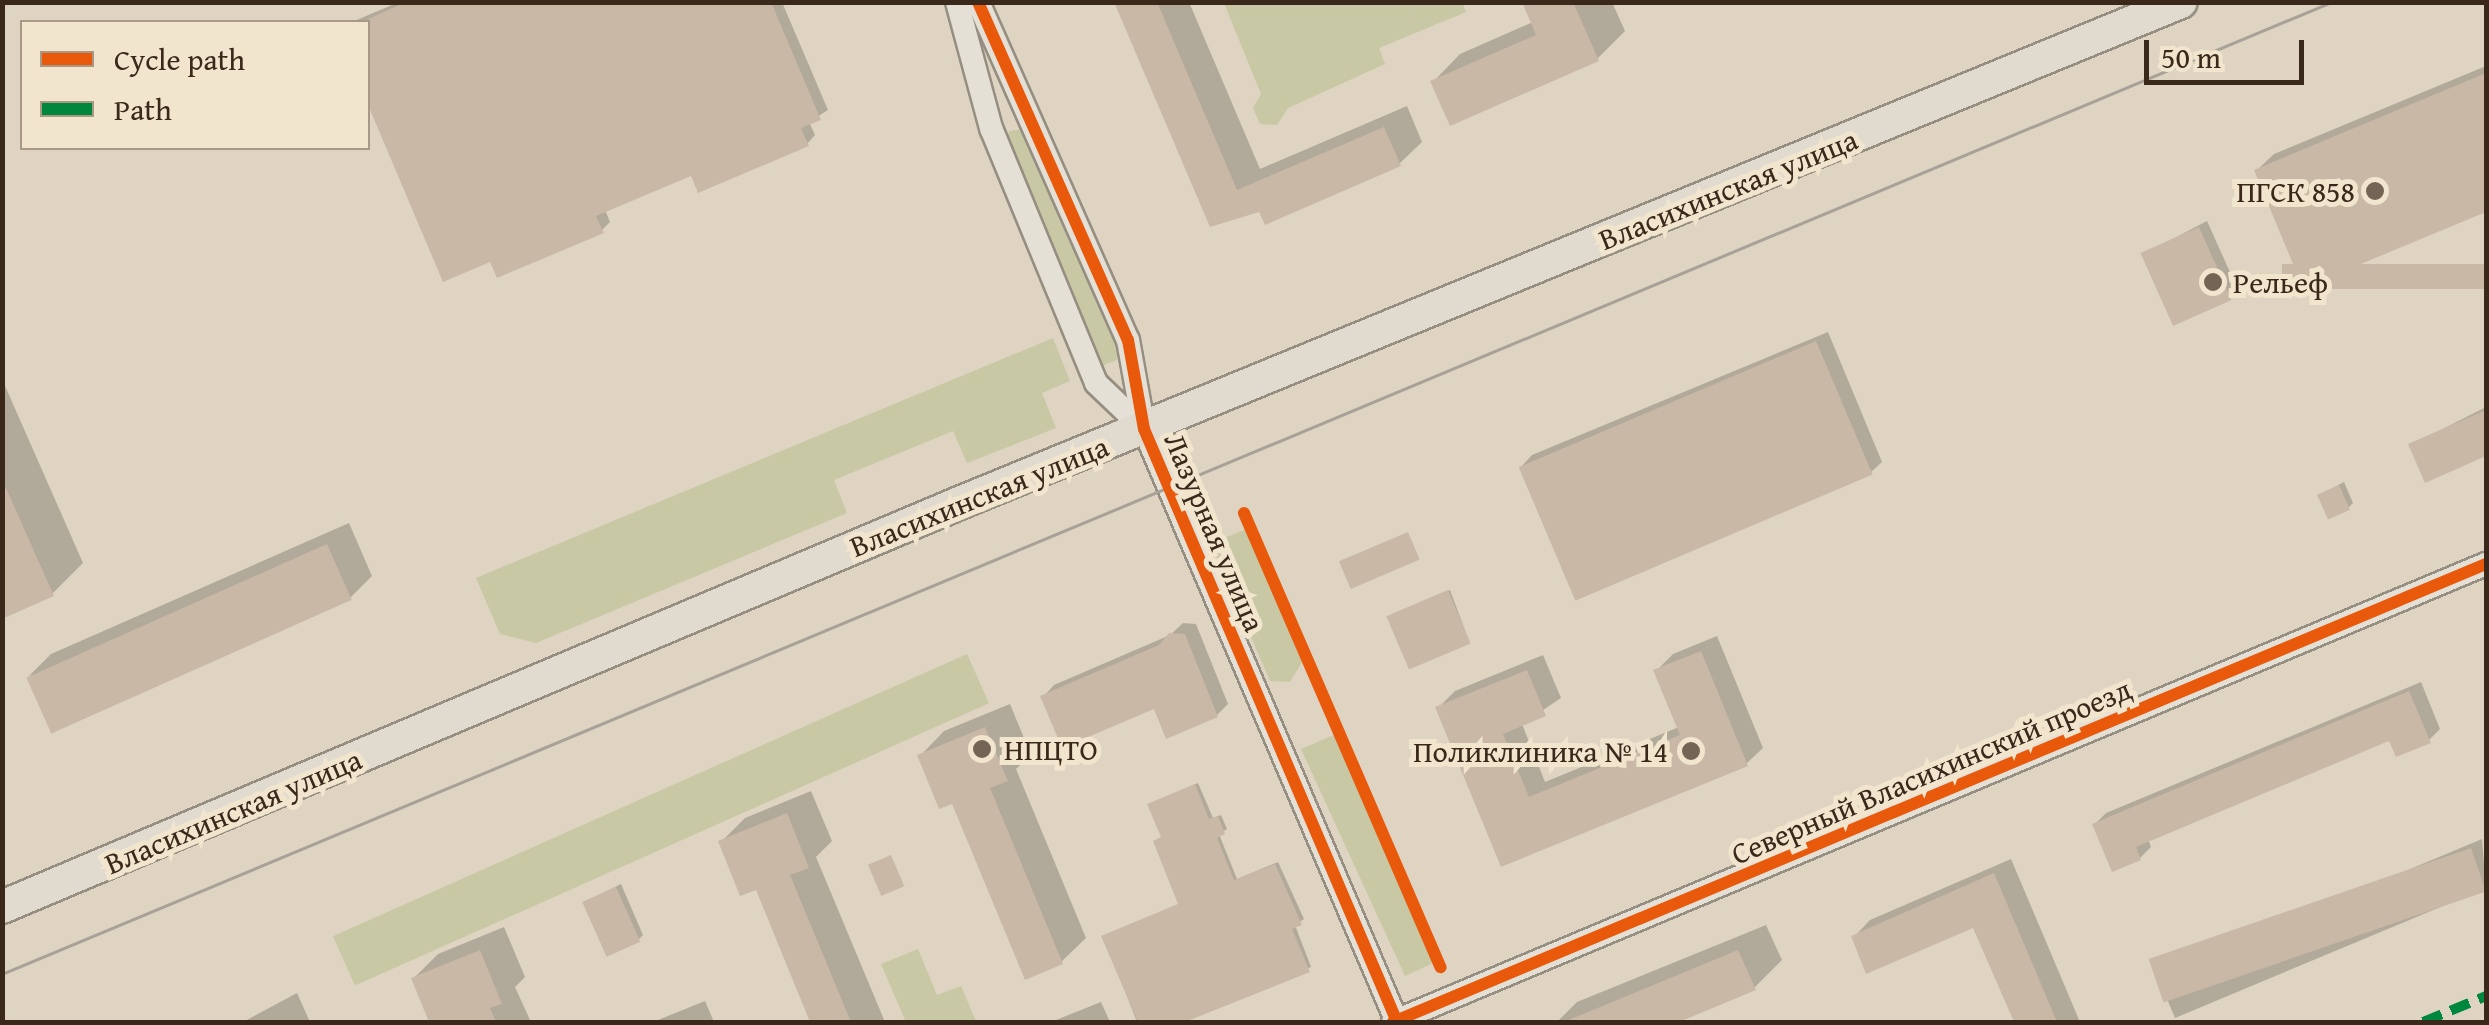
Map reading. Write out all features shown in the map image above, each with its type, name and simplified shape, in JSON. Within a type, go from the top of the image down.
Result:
[{"type":"highway","name":"Власихинская улица","points":[[2,908],[1144,428],[2181,2]]},
{"type":"street","name":"Лазурная улица","points":[[956,2],[991,128],[1096,383],[1144,428]]},
{"type":"street","name":"Лазурная улица","points":[[978,2],[1128,340],[1144,428],[1396,1022]]},
{"type":"street","name":"Северный Власихинский проезд","points":[[1396,1022],[2486,564]]},
{"type":"green space","points":[[1462,2],[1466,12],[1379,48],[1385,64],[1288,108],[1277,125],[1260,124],[1253,108],[1261,94],[1224,3]]},
{"type":"green space","points":[[1024,129],[1123,357],[1102,366],[1007,140],[1009,131]]},
{"type":"green space","points":[[1053,338],[1070,381],[1042,393],[1056,428],[967,463],[953,431],[834,480],[847,513],[536,643],[500,634],[476,578]]},
{"type":"green space","points":[[1247,529],[1304,659],[1290,682],[1270,681],[1211,543]]},
{"type":"green space","points":[[967,654],[989,703],[355,986],[333,936]]},
{"type":"green space","points":[[1336,734],[1433,963],[1405,976],[1301,749]]},
{"type":"green space","points":[[918,949],[937,995],[961,986],[976,1021],[906,1022],[881,964]]},
{"type":"building","points":[[406,2],[771,2],[821,120],[801,128],[809,146],[698,193],[691,176],[596,216],[604,233],[497,278],[490,262],[443,282],[370,110],[368,19]]},
{"type":"building","points":[[1114,2],[1157,2],[1237,190],[1384,127],[1401,166],[1265,225],[1259,212],[1210,227]]},
{"type":"building","points":[[1522,2],[1573,2],[1599,61],[1450,126],[1430,81],[1536,35]]},
{"type":"building","name":"ПГСК 858","points":[[2486,73],[2486,212],[2303,288],[2254,170]]},
{"type":"building","points":[[2199,227],[2232,300],[2173,326],[2141,253]]},
{"type":"building","points":[[2282,264],[2486,264],[2486,289],[2282,289]]},
{"type":"building","points":[[1816,341],[1873,474],[1575,601],[1519,467]]},
{"type":"building","points":[[2486,410],[2486,456],[2425,483],[2408,444]]},
{"type":"building","points":[[2,479],[54,596],[2,619]]},
{"type":"building","points":[[2339,485],[2350,510],[2328,519],[2317,495]]},
{"type":"building","points":[[1408,532],[1420,560],[1351,589],[1339,561]]},
{"type":"building","points":[[327,544],[352,600],[51,734],[26,678]]},
{"type":"building","points":[[1448,590],[1471,643],[1409,670],[1386,616]]},
{"type":"building","points":[[1169,633],[1185,634],[1218,717],[1166,739],[1154,709],[1062,748],[1040,696],[1159,645]]},
{"type":"building","name":"Поликлиника № 14","points":[[1701,651],[1748,766],[1501,867],[1435,707],[1527,670],[1546,716],[1503,734],[1529,797],[1680,735],[1653,670]]},
{"type":"building","points":[[2409,691],[2431,743],[2396,757],[2389,741],[2136,847],[2141,860],[2112,872],[2092,824]]},
{"type":"building","points":[[985,727],[1008,781],[990,788],[1063,964],[1025,980],[952,804],[939,809],[917,755]]},
{"type":"building","points":[[1195,784],[1209,819],[1218,816],[1225,834],[1217,838],[1234,880],[1275,864],[1302,925],[1292,929],[1310,972],[1185,1022],[1138,1022],[1101,936],[1178,904],[1153,841],[1161,837],[1147,804]]},
{"type":"building","points":[[787,813],[809,868],[790,875],[851,1022],[810,1022],[756,890],[740,896],[718,841]]},
{"type":"building","points":[[2471,848],[2486,891],[2164,1003],[2149,959]]},
{"type":"building","points":[[891,855],[904,886],[881,896],[868,865]]},
{"type":"building","points":[[1994,873],[2057,1022],[2014,1022],[1973,928],[1866,974],[1851,936]]},
{"type":"building","points":[[616,887],[640,942],[607,957],[582,902]]},
{"type":"building","points":[[480,950],[502,1004],[490,1008],[496,1022],[429,1022],[411,978]]},
{"type":"building","points":[[1738,950],[1756,990],[1679,1022],[1564,1022]]},
{"type":"tram line","points":[[2,974],[2331,2]]},
{"type":"marked path","points":[[2423,1022],[2486,996]]},
{"type":"cycle path","points":[[978,2],[1128,340],[1144,429],[1397,1022]]},
{"type":"cycle path","points":[[1244,513],[1440,967]]},
{"type":"cycle path","points":[[1393,1022],[2486,564]]},
{"type":"place","name":"ПГСК 858","points":[[2375,191]]},
{"type":"place","name":"Рельеф","points":[[2213,282]]},
{"type":"place","name":"НПЦТО","points":[[982,749]]},
{"type":"place","name":"Поликлиника № 14","points":[[1691,751]]}]
